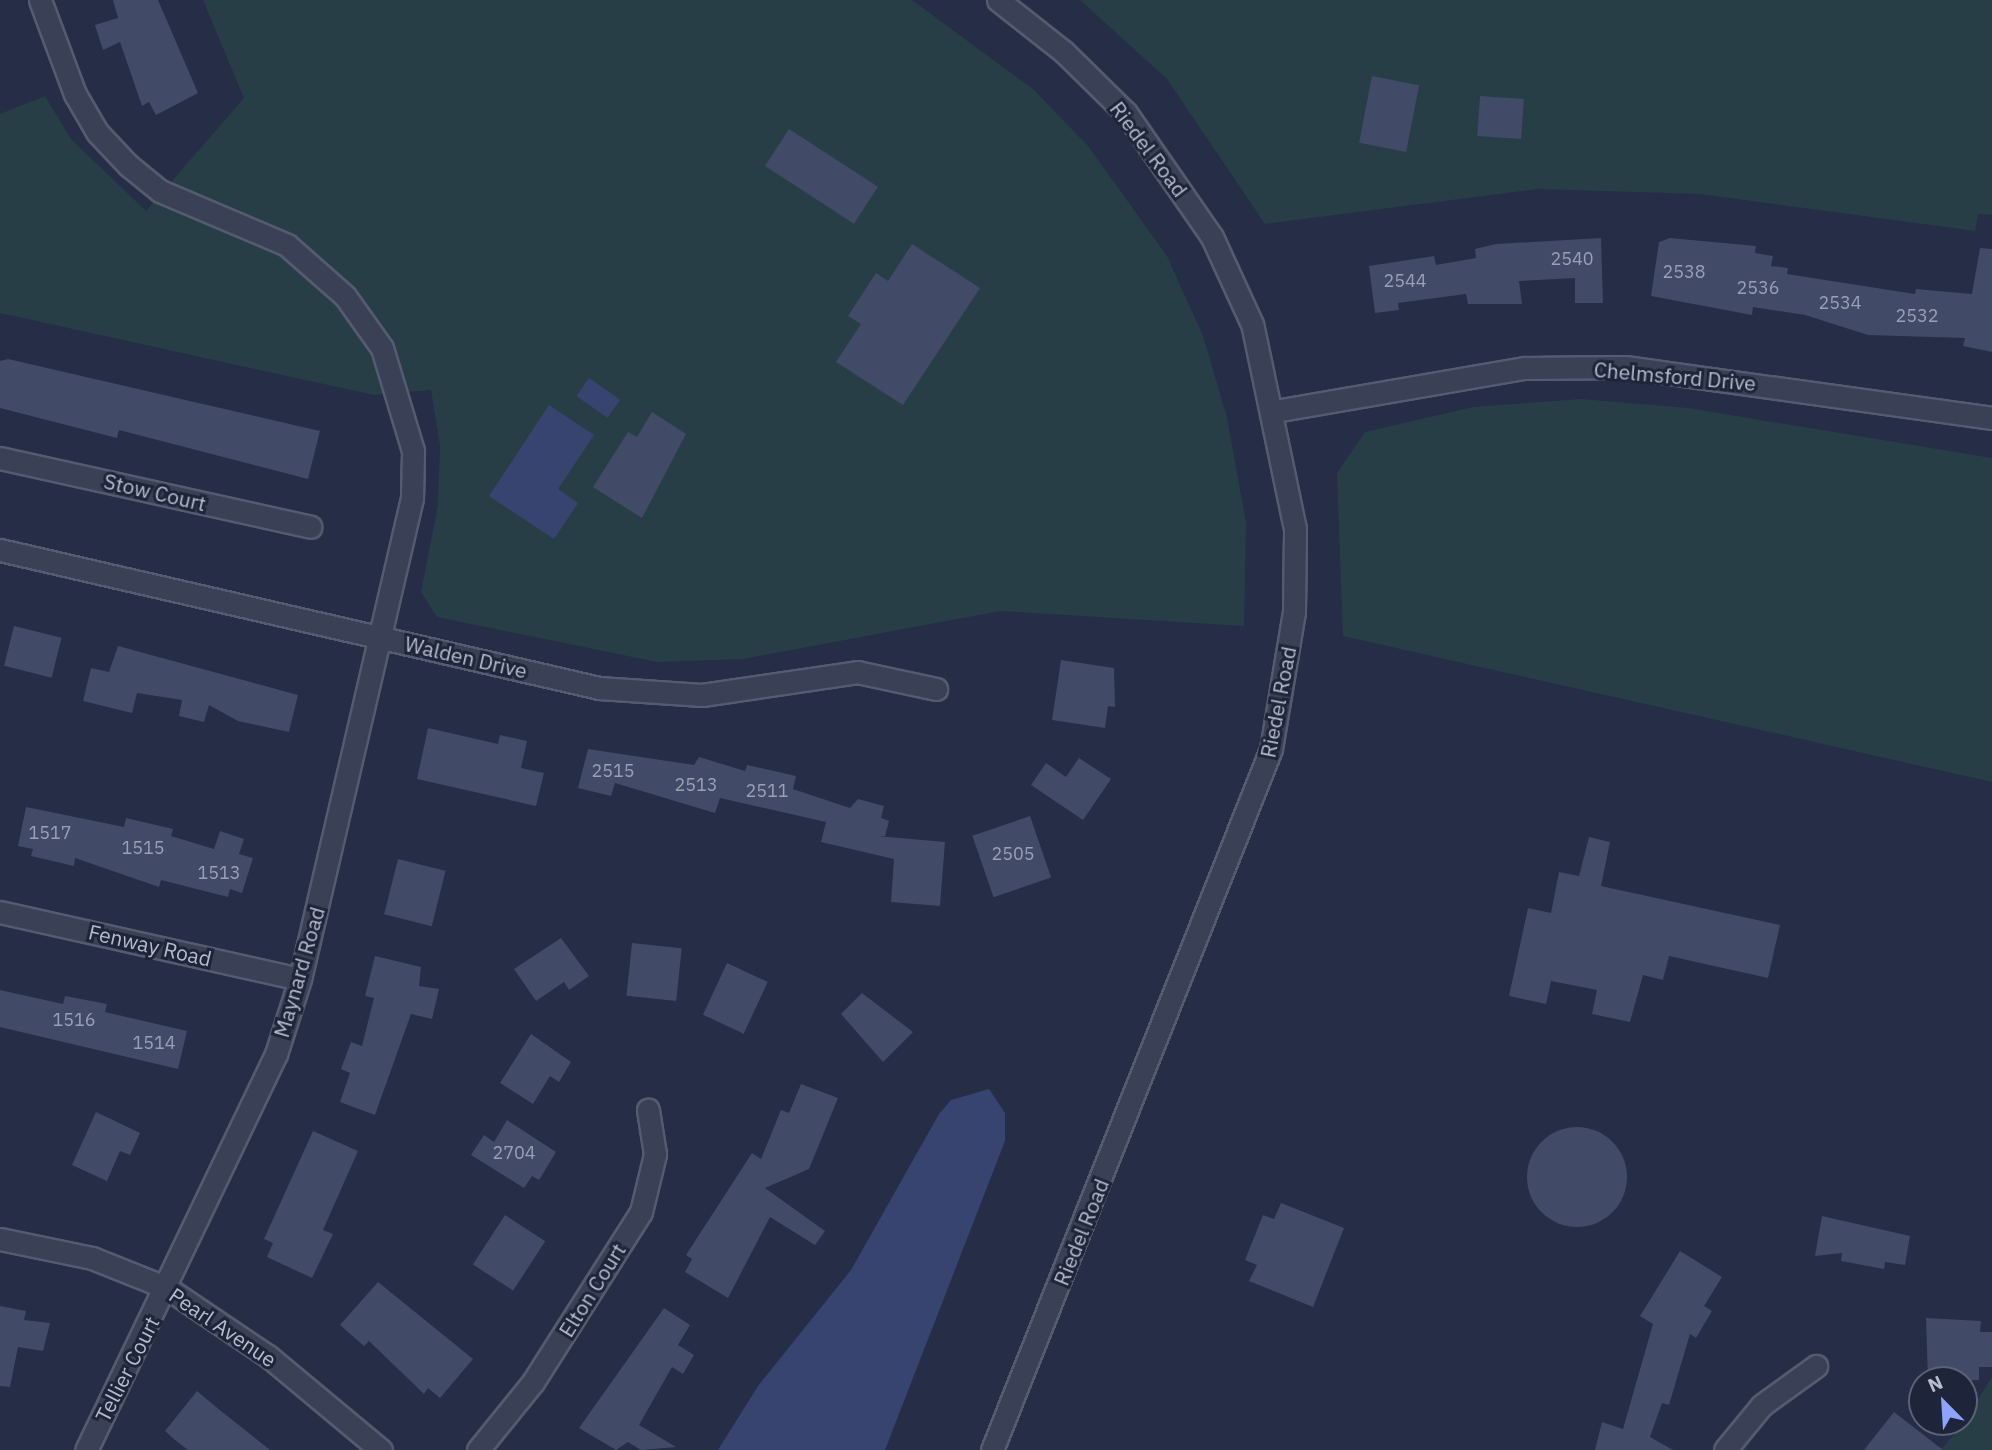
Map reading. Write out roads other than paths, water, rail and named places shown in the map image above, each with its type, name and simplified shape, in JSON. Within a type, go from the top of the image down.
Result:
[{"type":"street","name":"Maynard Road","points":[[40,0],[75,94],[97,132],[128,165],[160,191],[288,245],[345,296],[382,348],[413,451],[412,498],[300,979],[276,1054],[167,1288]]},
{"type":"street","name":"Riedel Road","points":[[992,1450],[1271,749],[1294,598],[1294,529],[1275,411],[1252,324],[1212,237],[1169,169],[1126,113],[1064,52],[998,0]]},
{"type":"street","name":"Chelmsford Drive","points":[[1275,411],[1525,368],[1625,367],[1992,418]]},
{"type":"street","name":"Stow Court","points":[[0,458],[310,527]]},
{"type":"street","name":"Walden Drive","points":[[0,550],[380,638],[656,694],[738,691],[857,672],[936,689]]},
{"type":"street","name":"Fenway Road","points":[[0,912],[300,979]]},
{"type":"street","name":"Elton Court","points":[[478,1450],[533,1382],[641,1212],[655,1154],[648,1110]]},
{"type":"street","name":"Pearl Avenue","points":[[0,1239],[92,1258],[167,1288],[268,1356],[382,1450]]},
{"type":"street","name":"Tellier Court","points":[[86,1450],[167,1288]]},
{"type":"street","points":[[1726,1450],[1762,1405],[1816,1366]]},
{"type":"water","points":[[589,378],[620,400],[608,418],[576,396]]},
{"type":"water","points":[[549,405],[594,435],[558,489],[578,503],[554,539],[489,496]]},
{"type":"water","points":[[989,1089],[1005,1113],[1005,1141],[885,1450],[718,1450],[758,1386],[851,1270],[939,1114],[951,1100]]}]
